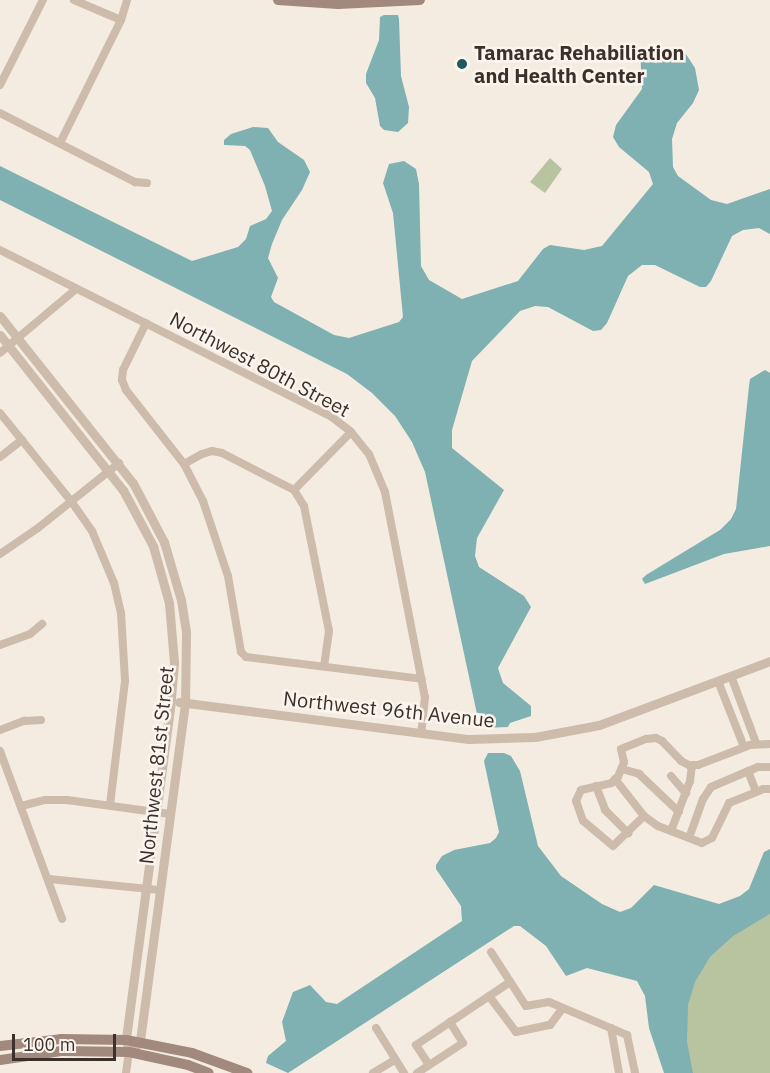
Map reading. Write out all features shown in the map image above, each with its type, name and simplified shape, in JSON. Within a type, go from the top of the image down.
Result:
[{"type":"main road","points":[[278,0],[338,4],[420,0]]},
{"type":"main road","points":[[0,1047],[61,1039],[126,1040],[192,1053],[247,1073]]},
{"type":"main road","points":[[0,1060],[61,1051],[129,1052],[188,1065],[209,1073]]},
{"type":"street","points":[[0,85],[43,0]]},
{"type":"street","points":[[74,0],[120,20]]},
{"type":"street","points":[[60,143],[120,20],[127,0]]},
{"type":"street","points":[[0,113],[135,182],[147,183]]},
{"type":"street","name":"Northwest 80th Street","points":[[0,250],[332,417],[351,432],[369,454],[385,492],[425,697],[421,733]]},
{"type":"street","points":[[0,353],[76,289]]},
{"type":"street","name":"Northwest 81st Street","points":[[0,316],[119,463],[149,510],[164,542],[173,569],[186,633],[185,703],[140,1042]]},
{"type":"street","points":[[146,323],[123,370],[122,380],[126,390],[184,464],[217,535],[228,576],[241,652],[246,657],[422,679]]},
{"type":"street","name":"Northwest 81st Street","points":[[0,335],[109,471],[138,516],[162,573],[173,634],[171,701],[126,1040],[129,1052],[126,1073]]},
{"type":"street","points":[[0,413],[71,501],[104,557],[121,613],[125,681],[110,805]]},
{"type":"street","points":[[294,490],[351,432]]},
{"type":"street","points":[[0,457],[22,440]]},
{"type":"street","points":[[184,464],[212,451],[222,453],[294,490],[304,506],[329,630],[324,666]]},
{"type":"street","points":[[0,554],[119,463]]},
{"type":"street","points":[[0,645],[30,634],[42,624]]},
{"type":"street","name":"Northwest 96th Avenue","points":[[171,701],[469,739],[502,740],[567,733],[599,725],[770,661]]},
{"type":"street","points":[[731,676],[756,744]]},
{"type":"street","points":[[718,681],[744,747]]},
{"type":"street","points":[[735,723],[747,719]]},
{"type":"street","points":[[0,730],[24,721],[41,720]]},
{"type":"street","points":[[644,816],[613,846],[583,821],[576,801],[581,790],[615,779],[622,769],[621,748],[656,738],[681,761],[692,765],[744,747],[770,744]]},
{"type":"street","points":[[0,751],[62,919]]},
{"type":"street","points":[[671,831],[686,793],[692,765]]},
{"type":"street","points":[[689,838],[703,799],[711,788],[748,771],[770,767]]},
{"type":"street","points":[[622,769],[639,774],[668,805],[678,812]]},
{"type":"street","points":[[748,771],[756,792]]},
{"type":"street","points":[[671,776],[686,793]]},
{"type":"street","points":[[615,779],[644,816],[658,826],[702,843],[712,838],[729,803],[770,789]]},
{"type":"street","points":[[596,786],[605,810],[628,833]]},
{"type":"street","points":[[21,806],[45,800],[110,805],[170,814]]},
{"type":"street","points":[[49,879],[160,890]]},
{"type":"street","points":[[491,952],[526,1006],[549,1002],[627,1035],[635,1073]]},
{"type":"street","points":[[429,1065],[416,1045],[510,982]]},
{"type":"street","points":[[489,996],[516,1032],[550,1025],[563,1008]]},
{"type":"street","points":[[417,1073],[463,1043],[450,1022]]},
{"type":"street","points":[[376,1028],[404,1073]]},
{"type":"street","points":[[611,1028],[619,1073]]},
{"type":"street","points":[[129,1052],[140,1042]]},
{"type":"street","points":[[373,1073],[395,1060]]},
{"type":"green space","points":[[550,158],[562,169],[545,193],[530,182]]},
{"type":"green space","points":[[770,910],[770,1073],[690,1073],[684,1040],[686,1003],[695,973],[726,935]]},
{"type":"water","points":[[398,15],[399,19],[401,76],[409,107],[408,123],[398,132],[384,130],[380,126],[375,98],[366,83],[366,74],[379,40],[380,17]]},
{"type":"water","points":[[640,48],[672,51],[682,48],[695,68],[699,90],[693,103],[677,123],[672,139],[673,167],[678,176],[711,200],[727,204],[770,189],[770,234],[759,228],[743,230],[732,236],[706,287],[700,287],[655,265],[642,265],[628,276],[607,323],[601,330],[593,331],[548,307],[535,306],[520,311],[472,361],[452,430],[452,448],[504,490],[477,538],[475,556],[479,567],[524,596],[531,607],[498,668],[503,683],[531,706],[531,716],[510,723],[508,727],[480,728],[425,472],[412,442],[395,416],[372,393],[347,374],[0,200],[0,166],[192,261],[238,247],[246,239],[250,226],[266,219],[272,211],[265,186],[250,150],[245,146],[224,145],[224,140],[231,134],[253,127],[268,128],[278,142],[304,160],[310,172],[302,190],[282,220],[272,244],[268,258],[278,278],[271,297],[274,302],[334,335],[349,338],[399,322],[403,317],[393,213],[383,183],[389,164],[404,161],[416,169],[419,184],[421,266],[429,280],[462,299],[518,281],[543,249],[550,245],[584,250],[602,246],[653,184],[649,172],[619,147],[613,137],[616,125],[642,89]]},
{"type":"water","points":[[765,370],[770,373],[770,546],[724,554],[645,584],[642,579],[646,575],[720,530],[731,519],[736,509],[750,379]]},
{"type":"water","points":[[488,753],[504,753],[511,756],[520,771],[538,846],[561,876],[602,904],[620,912],[631,908],[654,885],[719,904],[740,896],[749,889],[764,852],[770,849],[770,914],[733,936],[710,957],[695,982],[688,1005],[687,1042],[693,1073],[664,1073],[649,1028],[645,996],[637,981],[587,968],[566,976],[546,946],[520,926],[514,926],[288,1073],[266,1063],[268,1056],[286,1041],[282,1022],[293,992],[310,985],[326,1002],[337,1004],[462,921],[461,906],[436,869],[436,865],[442,856],[454,850],[490,843],[499,832],[484,761]]},
{"type":"place","name":"Tamarac Rehabiliation and Health Center","points":[[462,64]]}]
